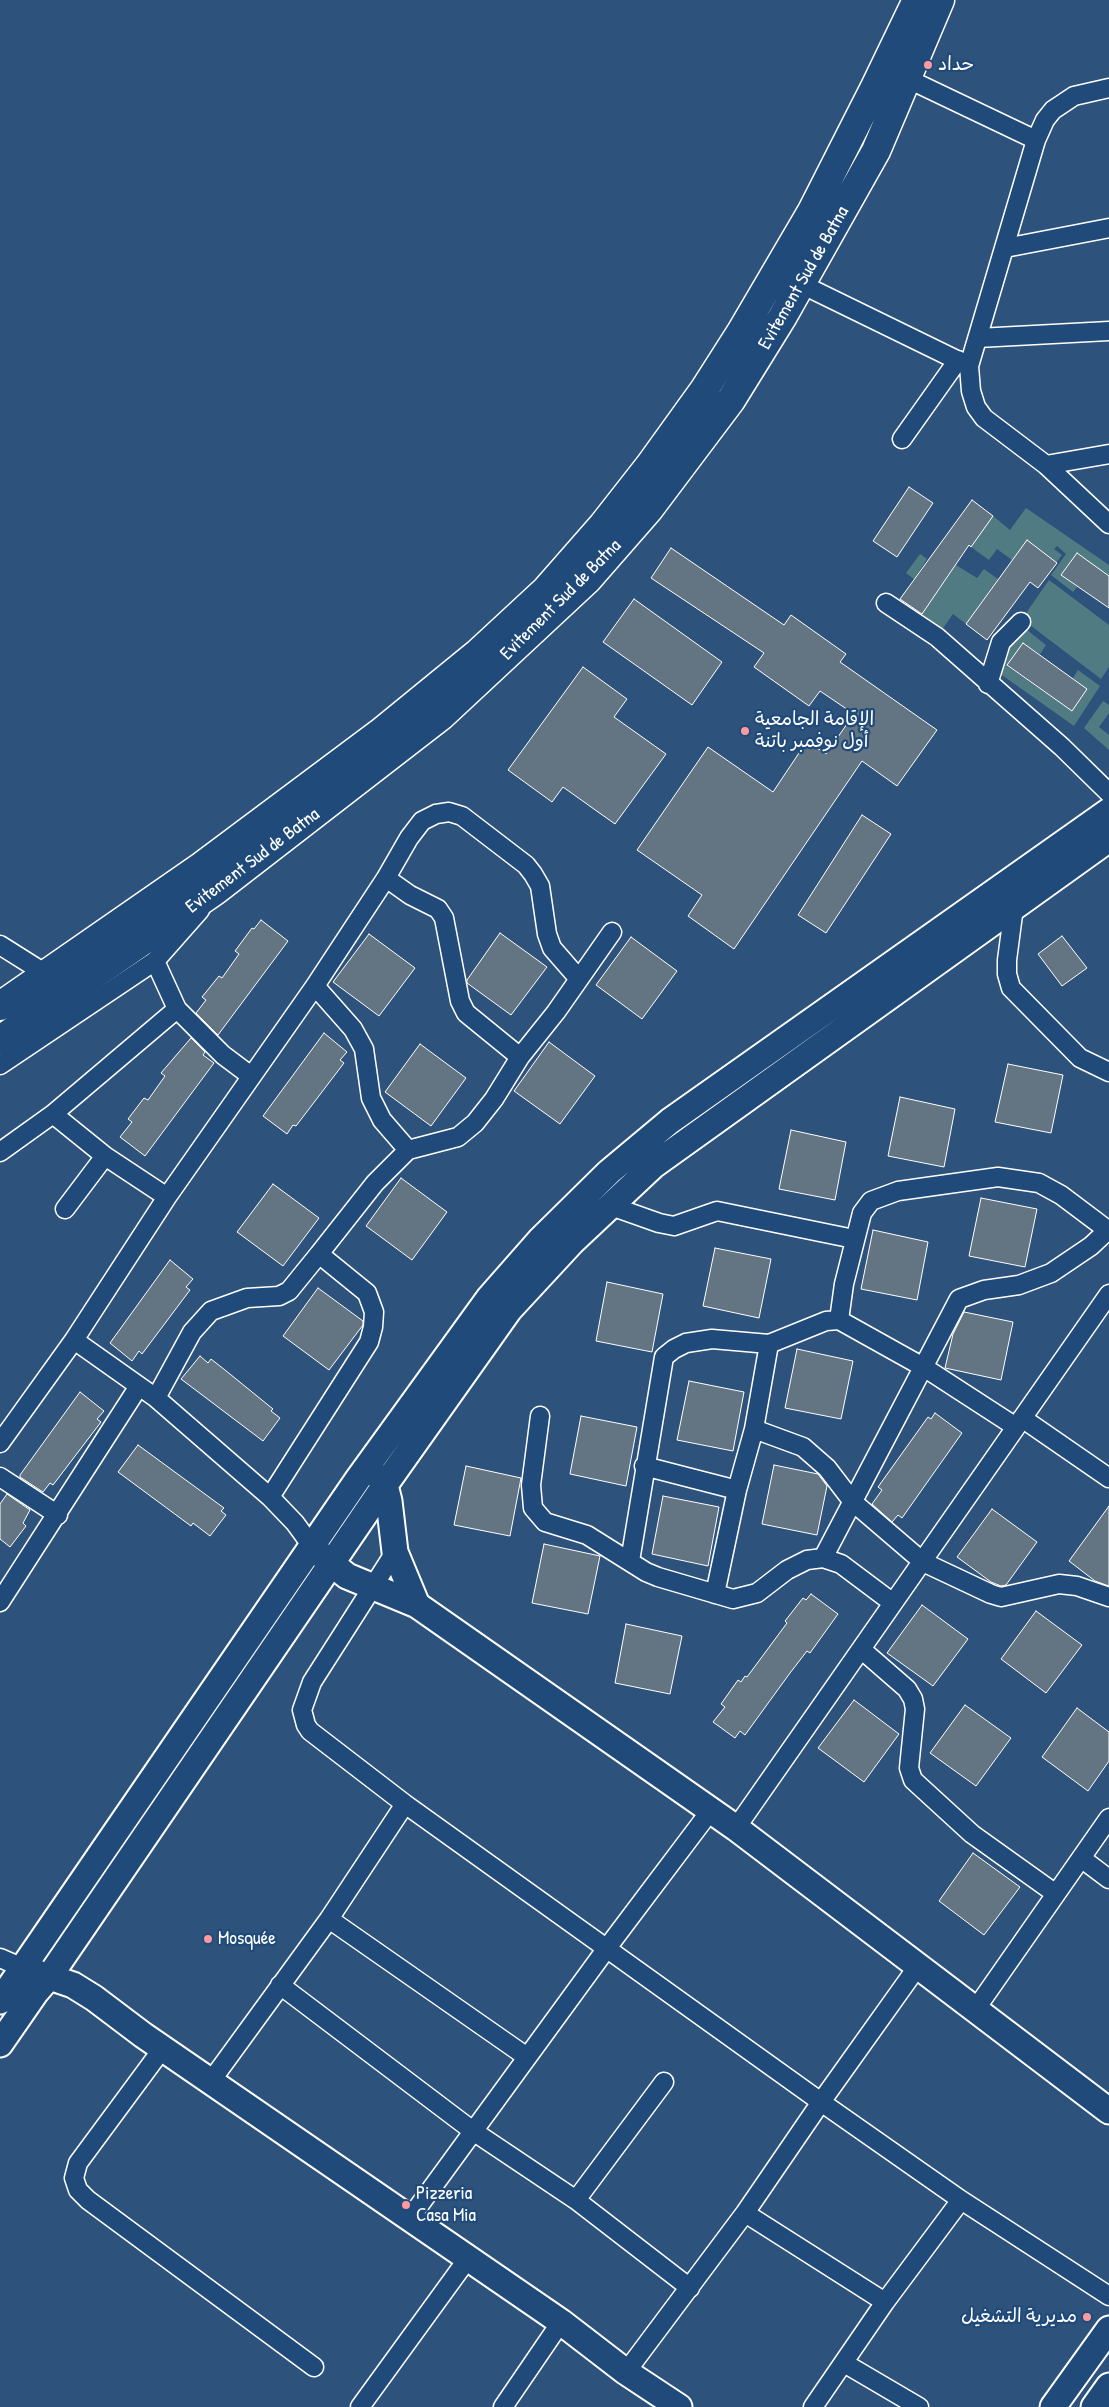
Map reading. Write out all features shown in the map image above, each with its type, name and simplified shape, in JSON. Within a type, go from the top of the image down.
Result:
[{"type":"highway","name":"Evitement Sud de Batna","points":[[0,1006],[202,866],[380,733],[478,653],[546,590],[603,525],[650,465],[735,340],[812,211],[876,87],[917,0]]},
{"type":"highway","name":"Evitement Sud de Batna","points":[[0,1040],[216,890],[441,716],[587,580],[649,510],[731,400],[801,284],[876,151],[940,0]]},
{"type":"main road","points":[[0,2001],[280,1595],[311,1545],[489,1298],[540,1240],[609,1172],[670,1122],[1109,812]]},
{"type":"main road","points":[[0,2044],[49,1977],[385,1484],[509,1310],[572,1242],[662,1160],[1109,839]]},
{"type":"main road","points":[[369,1464],[385,1484],[395,1552],[417,1604]]},
{"type":"main road","points":[[311,1545],[347,1576],[417,1604],[711,1810],[1109,2111]]},
{"type":"main road","points":[[23,1968],[73,1985],[94,1998],[162,2048],[469,2257],[561,2322],[626,2372],[679,2407]]},
{"type":"main road","points":[[1053,2407],[1109,2329]]},
{"type":"main road","points":[[1094,2407],[1109,2386]]},
{"type":"street","points":[[906,78],[1036,140]]},
{"type":"street","points":[[902,439],[964,363],[978,338],[994,278],[1006,248],[1036,140],[1045,120],[1053,110],[1074,96],[1109,88]]},
{"type":"street","points":[[1006,248],[1109,228]]},
{"type":"street","points":[[801,284],[964,363]]},
{"type":"street","points":[[978,338],[1109,331]]},
{"type":"street","points":[[964,363],[976,407],[984,418],[1046,465],[1109,524]]},
{"type":"street","points":[[1046,465],[1109,454]]},
{"type":"street","points":[[886,603],[936,637],[1059,745],[1109,794]]},
{"type":"street","points":[[988,684],[1001,642],[1022,622]]},
{"type":"street","points":[[1,1439],[74,1340],[166,1197],[316,986],[386,878],[409,838],[422,821],[436,814],[450,812],[462,816],[526,865],[534,874],[540,886],[547,934],[552,948],[579,979]]},
{"type":"street","points":[[386,878],[410,895],[438,909],[444,918],[460,1002],[466,1013],[520,1057]]},
{"type":"street","points":[[0,1065],[155,961],[216,890]]},
{"type":"street","points":[[1014,907],[1007,974],[1011,988],[1080,1058],[1109,1072]]},
{"type":"street","points":[[156,1398],[192,1332],[211,1311],[246,1298],[279,1296],[289,1291],[375,1183],[408,1150],[458,1137],[475,1123],[494,1099],[520,1057],[612,932]]},
{"type":"street","points":[[0,945],[46,974]]},
{"type":"street","points":[[155,961],[177,1009],[222,1055],[251,1076]]},
{"type":"street","points":[[316,986],[353,1029],[364,1049],[371,1098],[382,1120],[408,1150]]},
{"type":"street","points":[[0,1152],[53,1114],[177,1009]]},
{"type":"street","points":[[53,1114],[105,1156],[166,1197]]},
{"type":"street","points":[[65,1209],[105,1156]]},
{"type":"street","points":[[823,1558],[924,1368],[952,1308],[959,1299],[984,1290],[1019,1285],[1052,1273],[1109,1231],[1061,1195],[1039,1183],[998,1177],[898,1191],[884,1195],[871,1202],[862,1213],[854,1239],[839,1320]]},
{"type":"street","points":[[611,1206],[659,1223],[674,1226],[717,1211],[854,1239]]},
{"type":"street","points":[[270,1497],[369,1342],[374,1327],[374,1312],[367,1292],[319,1254]]},
{"type":"street","points":[[736,1828],[1109,1294]]},
{"type":"street","points":[[630,1561],[644,1466],[664,1357],[674,1348],[686,1343],[712,1340],[769,1344],[826,1321],[839,1320],[1019,1423],[1109,1478]]},
{"type":"street","points":[[74,1340],[156,1398],[270,1497],[295,1523],[311,1545]]},
{"type":"street","points":[[715,1594],[738,1490],[754,1429],[769,1344]]},
{"type":"street","points":[[0,1602],[58,1515],[139,1386]]},
{"type":"street","points":[[540,1416],[531,1485],[533,1508],[546,1522],[587,1535],[658,1577],[733,1599],[757,1594],[787,1570],[807,1560],[823,1558],[841,1564],[893,1603]]},
{"type":"street","points":[[754,1429],[803,1447],[827,1468],[853,1502],[923,1562],[1001,1597],[1060,1584],[1077,1586],[1109,1597]]},
{"type":"street","points":[[644,1466],[738,1490]]},
{"type":"street","points":[[0,1477],[58,1515]]},
{"type":"street","points":[[395,1552],[312,1682],[304,1698],[303,1718],[310,1731],[406,1804],[821,2102],[961,2200],[1109,2296]]},
{"type":"street","points":[[861,1649],[907,1689],[913,1699],[915,1709],[909,1768],[914,1780],[972,1834],[1056,1894]]},
{"type":"street","points":[[211,2080],[329,1919],[406,1804]]},
{"type":"street","points":[[410,2218],[607,1948],[711,1810]]},
{"type":"street","points":[[975,2010],[1109,1818]]},
{"type":"street","points":[[1081,1858],[1109,1879]]},
{"type":"street","points":[[329,1919],[527,2057]]},
{"type":"street","points":[[0,1958],[23,1968]]},
{"type":"street","points":[[626,2372],[745,2213],[918,1966]]},
{"type":"street","points":[[280,1985],[473,2131],[576,2200],[690,2288]]},
{"type":"street","points":[[162,2048],[78,2163],[74,2178],[78,2190],[88,2200],[314,2367]]},
{"type":"street","points":[[576,2200],[664,2082]]},
{"type":"street","points":[[813,2407],[885,2302],[961,2200]]},
{"type":"street","points":[[745,2213],[885,2302]]},
{"type":"street","points":[[360,2407],[469,2257]]},
{"type":"street","points":[[503,2407],[561,2322]]},
{"type":"street","points":[[844,2362],[919,2407]]},
{"type":"green space","points":[[1026,508],[1109,565],[1109,576],[1077,553],[1061,575],[1077,587],[1073,592],[1051,575],[1066,554],[1057,546],[1054,549],[1062,555],[1048,574],[1048,557],[1027,540],[1012,560],[997,549],[989,560],[971,547],[993,516],[1010,530]]},
{"type":"green space","points":[[920,554],[927,559],[914,579],[906,573]]},
{"type":"green space","points":[[956,565],[977,578],[984,569],[998,579],[966,624],[953,614],[941,631],[919,618]]},
{"type":"green space","points":[[1049,580],[1109,625],[1109,667],[1101,679],[1022,619]]},
{"type":"green space","points":[[1022,626],[1046,645],[1040,654],[1023,643],[1007,666],[1072,711],[1087,689],[1073,678],[1078,670],[1100,686],[1074,726],[999,673],[1006,647]]},
{"type":"green space","points":[[1103,701],[1109,705],[1109,713],[1099,727],[1109,735],[1109,750],[1084,728]]},
{"type":"building","points":[[909,487],[933,503],[897,557],[873,541]]},
{"type":"building","points":[[972,500],[993,516],[971,547],[969,545],[922,614],[900,599]]},
{"type":"building","points":[[1027,540],[1057,563],[1038,588],[1030,582],[987,640],[966,624]]},
{"type":"building","points":[[671,548],[784,625],[791,615],[846,654],[840,662],[937,730],[897,786],[862,761],[734,949],[688,916],[702,895],[637,850],[708,747],[773,792],[807,741],[826,754],[854,714],[820,691],[809,706],[754,667],[764,653],[651,578]]},
{"type":"building","points":[[1077,553],[1109,576],[1109,608],[1061,575]]},
{"type":"building","points":[[634,599],[722,662],[692,705],[603,642]]},
{"type":"building","points":[[1023,643],[1087,689],[1072,711],[1007,665]]},
{"type":"building","points":[[583,667],[627,699],[614,717],[666,754],[615,824],[563,787],[552,802],[508,770]]},
{"type":"building","points":[[862,815],[891,834],[826,933],[798,915]]},
{"type":"building","points":[[261,920],[288,941],[218,1035],[196,1013],[206,1000],[202,997],[219,976],[222,978],[239,954],[235,951],[252,928],[254,929]]},
{"type":"building","points":[[500,933],[547,967],[511,1015],[467,983],[467,980]]},
{"type":"building","points":[[369,934],[415,968],[379,1016],[333,982]]},
{"type":"building","points":[[1062,936],[1087,968],[1062,986],[1038,954]]},
{"type":"building","points":[[631,937],[677,971],[642,1019],[596,985]]},
{"type":"building","points":[[324,1033],[347,1052],[340,1060],[344,1063],[296,1126],[293,1125],[287,1134],[263,1116]]},
{"type":"building","points":[[191,1038],[205,1052],[203,1055],[214,1063],[145,1156],[120,1137],[132,1122],[128,1119],[144,1098],[148,1100],[165,1076],[161,1073]]},
{"type":"building","points":[[549,1042],[595,1076],[560,1124],[514,1091]]},
{"type":"building","points":[[420,1044],[466,1078],[431,1126],[385,1092]]},
{"type":"building","points":[[1008,1064],[1063,1075],[1051,1133],[995,1122]]},
{"type":"building","points":[[900,1097],[955,1109],[944,1167],[888,1156]]},
{"type":"building","points":[[791,1130],[846,1142],[835,1200],[779,1189]]},
{"type":"building","points":[[401,1178],[447,1212],[412,1260],[366,1226]]},
{"type":"building","points":[[273,1184],[319,1218],[283,1266],[237,1232]]},
{"type":"building","points":[[981,1198],[1037,1209],[1025,1267],[969,1256]]},
{"type":"building","points":[[873,1230],[928,1242],[917,1300],[861,1289]]},
{"type":"building","points":[[715,1248],[771,1259],[759,1318],[703,1306]]},
{"type":"building","points":[[170,1260],[193,1279],[186,1287],[190,1290],[142,1354],[139,1351],[132,1361],[110,1343]]},
{"type":"building","points":[[607,1282],[663,1294],[652,1352],[596,1341]]},
{"type":"building","points":[[318,1288],[363,1321],[363,1325],[329,1370],[283,1336]]},
{"type":"building","points":[[964,1312],[1013,1322],[1001,1380],[945,1368],[953,1334]]},
{"type":"building","points":[[797,1349],[853,1361],[841,1419],[785,1408]]},
{"type":"building","points":[[200,1356],[208,1363],[211,1359],[273,1409],[271,1411],[280,1418],[263,1441],[181,1379]]},
{"type":"building","points":[[689,1381],[744,1392],[733,1451],[677,1440]]},
{"type":"building","points":[[80,1392],[104,1411],[97,1419],[101,1422],[53,1485],[50,1483],[43,1492],[20,1477],[20,1475]]},
{"type":"building","points":[[935,1413],[962,1433],[902,1518],[898,1515],[892,1522],[872,1504],[882,1490],[878,1487],[928,1417],[931,1419]]},
{"type":"building","points":[[581,1416],[637,1427],[626,1486],[570,1474]]},
{"type":"building","points":[[138,1445],[224,1508],[221,1511],[226,1515],[210,1536],[193,1523],[191,1526],[118,1472]]},
{"type":"building","points":[[774,1465],[818,1474],[827,1486],[817,1535],[762,1524]]},
{"type":"building","points":[[466,1466],[521,1478],[510,1536],[454,1525]]},
{"type":"building","points":[[7,1494],[30,1510],[23,1523],[26,1526],[10,1547],[0,1539],[0,1504]]},
{"type":"building","points":[[663,1496],[719,1507],[708,1566],[652,1554]]},
{"type":"building","points":[[1109,1506],[1109,1586],[1095,1581],[1069,1561]]},
{"type":"building","points":[[992,1509],[1037,1542],[1006,1585],[1001,1586],[991,1582],[957,1557]]},
{"type":"building","points":[[544,1544],[600,1556],[588,1614],[532,1603]]},
{"type":"building","points":[[811,1594],[838,1614],[810,1653],[807,1651],[790,1673],[745,1735],[740,1731],[735,1738],[713,1722],[725,1707],[721,1704],[738,1680],[741,1682],[745,1676],[747,1677],[803,1598],[806,1600]]},
{"type":"building","points":[[922,1605],[968,1639],[933,1686],[887,1653]]},
{"type":"building","points":[[1036,1611],[1082,1645],[1046,1693],[1001,1659]]},
{"type":"building","points":[[626,1624],[682,1636],[670,1694],[615,1683]]},
{"type":"building","points":[[854,1700],[899,1734],[864,1782],[818,1748]]},
{"type":"building","points":[[965,1705],[1011,1738],[976,1786],[930,1753]]},
{"type":"building","points":[[1077,1708],[1109,1732],[1109,1761],[1088,1791],[1042,1757]]},
{"type":"building","points":[[973,1853],[1020,1887],[984,1935],[939,1901]]},
{"type":"place","name":"حداد","points":[[928,65]]},
{"type":"place","name":"الإقامة الجامعية أول نوفمبر باتنة","points":[[745,731]]},
{"type":"place","name":"Mosquée","points":[[208,1939]]},
{"type":"place","name":"Pizzeria Casa Mia","points":[[406,2205]]},
{"type":"place","name":"مديرية التشغيل","points":[[1087,2317]]}]
